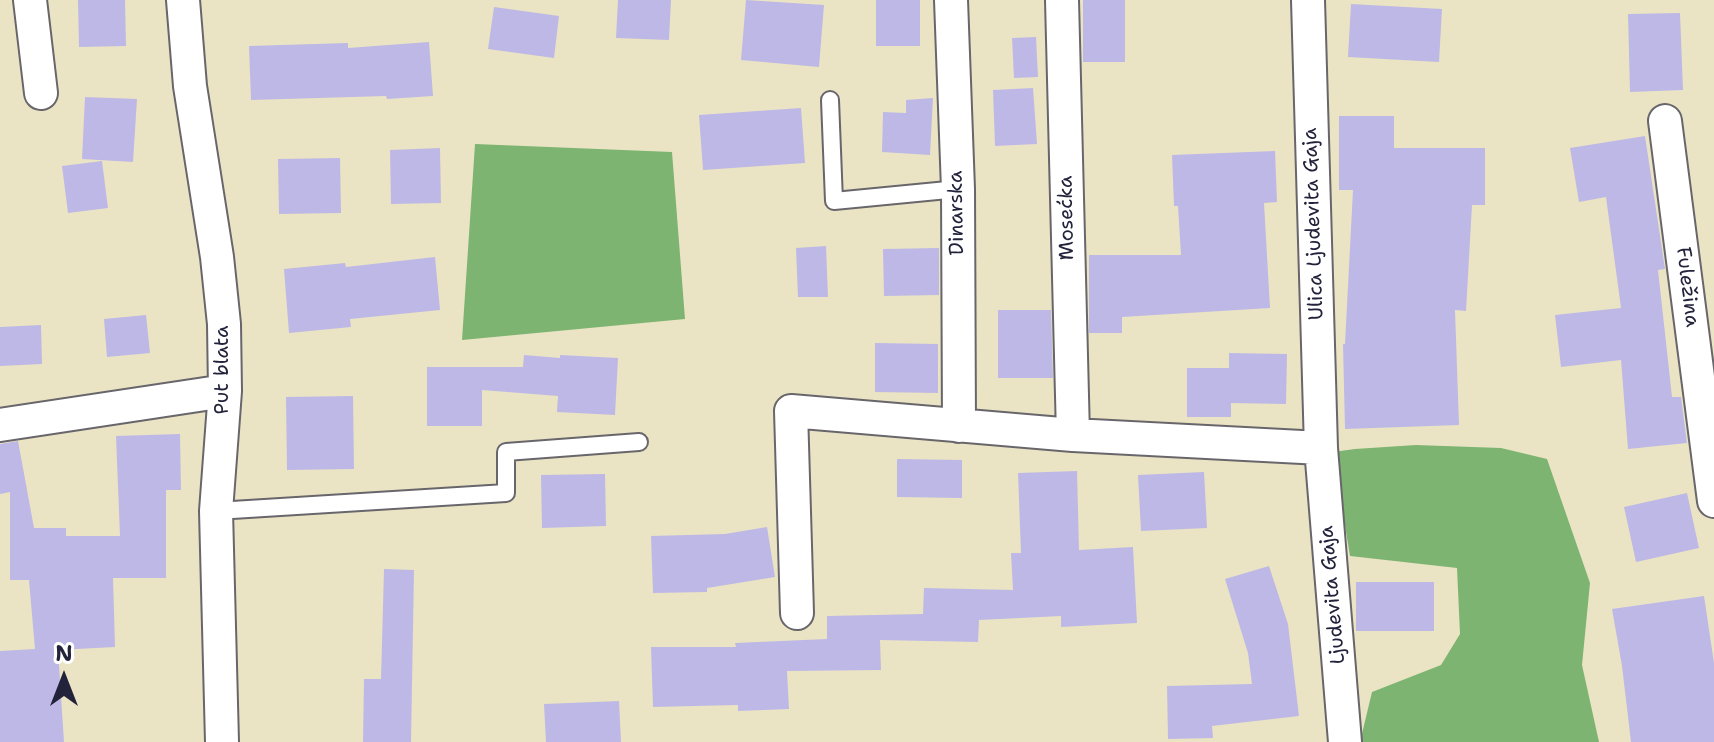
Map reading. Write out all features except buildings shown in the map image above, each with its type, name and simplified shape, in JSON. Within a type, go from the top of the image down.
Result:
[{"type":"street","points":[[30,0],[41,93]]},
{"type":"street","name":"Put blata","points":[[183,0],[190,86],[217,257],[224,324],[225,391],[216,511],[222,742]]},
{"type":"street","name":"Dinarska","points":[[951,0],[958,189],[959,426]]},
{"type":"street","name":"Mosećka","points":[[1062,0],[1073,435]]},
{"type":"street","name":"Ulica Ljudevita Gaja","points":[[1308,0],[1321,448]]},
{"type":"street","name":"Fuležina","points":[[1665,121],[1714,501]]},
{"type":"street","points":[[0,425],[225,391]]},
{"type":"street","points":[[797,613],[791,411],[1073,435],[1321,448]]},
{"type":"street","name":"Ljudevita Gaja","points":[[1321,448],[1345,742]]},
{"type":"lane","points":[[830,100],[834,201],[958,189]]},
{"type":"lane","points":[[216,511],[506,493],[506,452],[639,442]]},
{"type":"green space","points":[[475,144],[672,152],[685,319],[462,340]]},
{"type":"green space","points":[[1416,445],[1501,448],[1547,459],[1590,583],[1582,665],[1599,742],[1360,742],[1372,692],[1441,665],[1460,634],[1457,568],[1350,556],[1333,452]]}]
